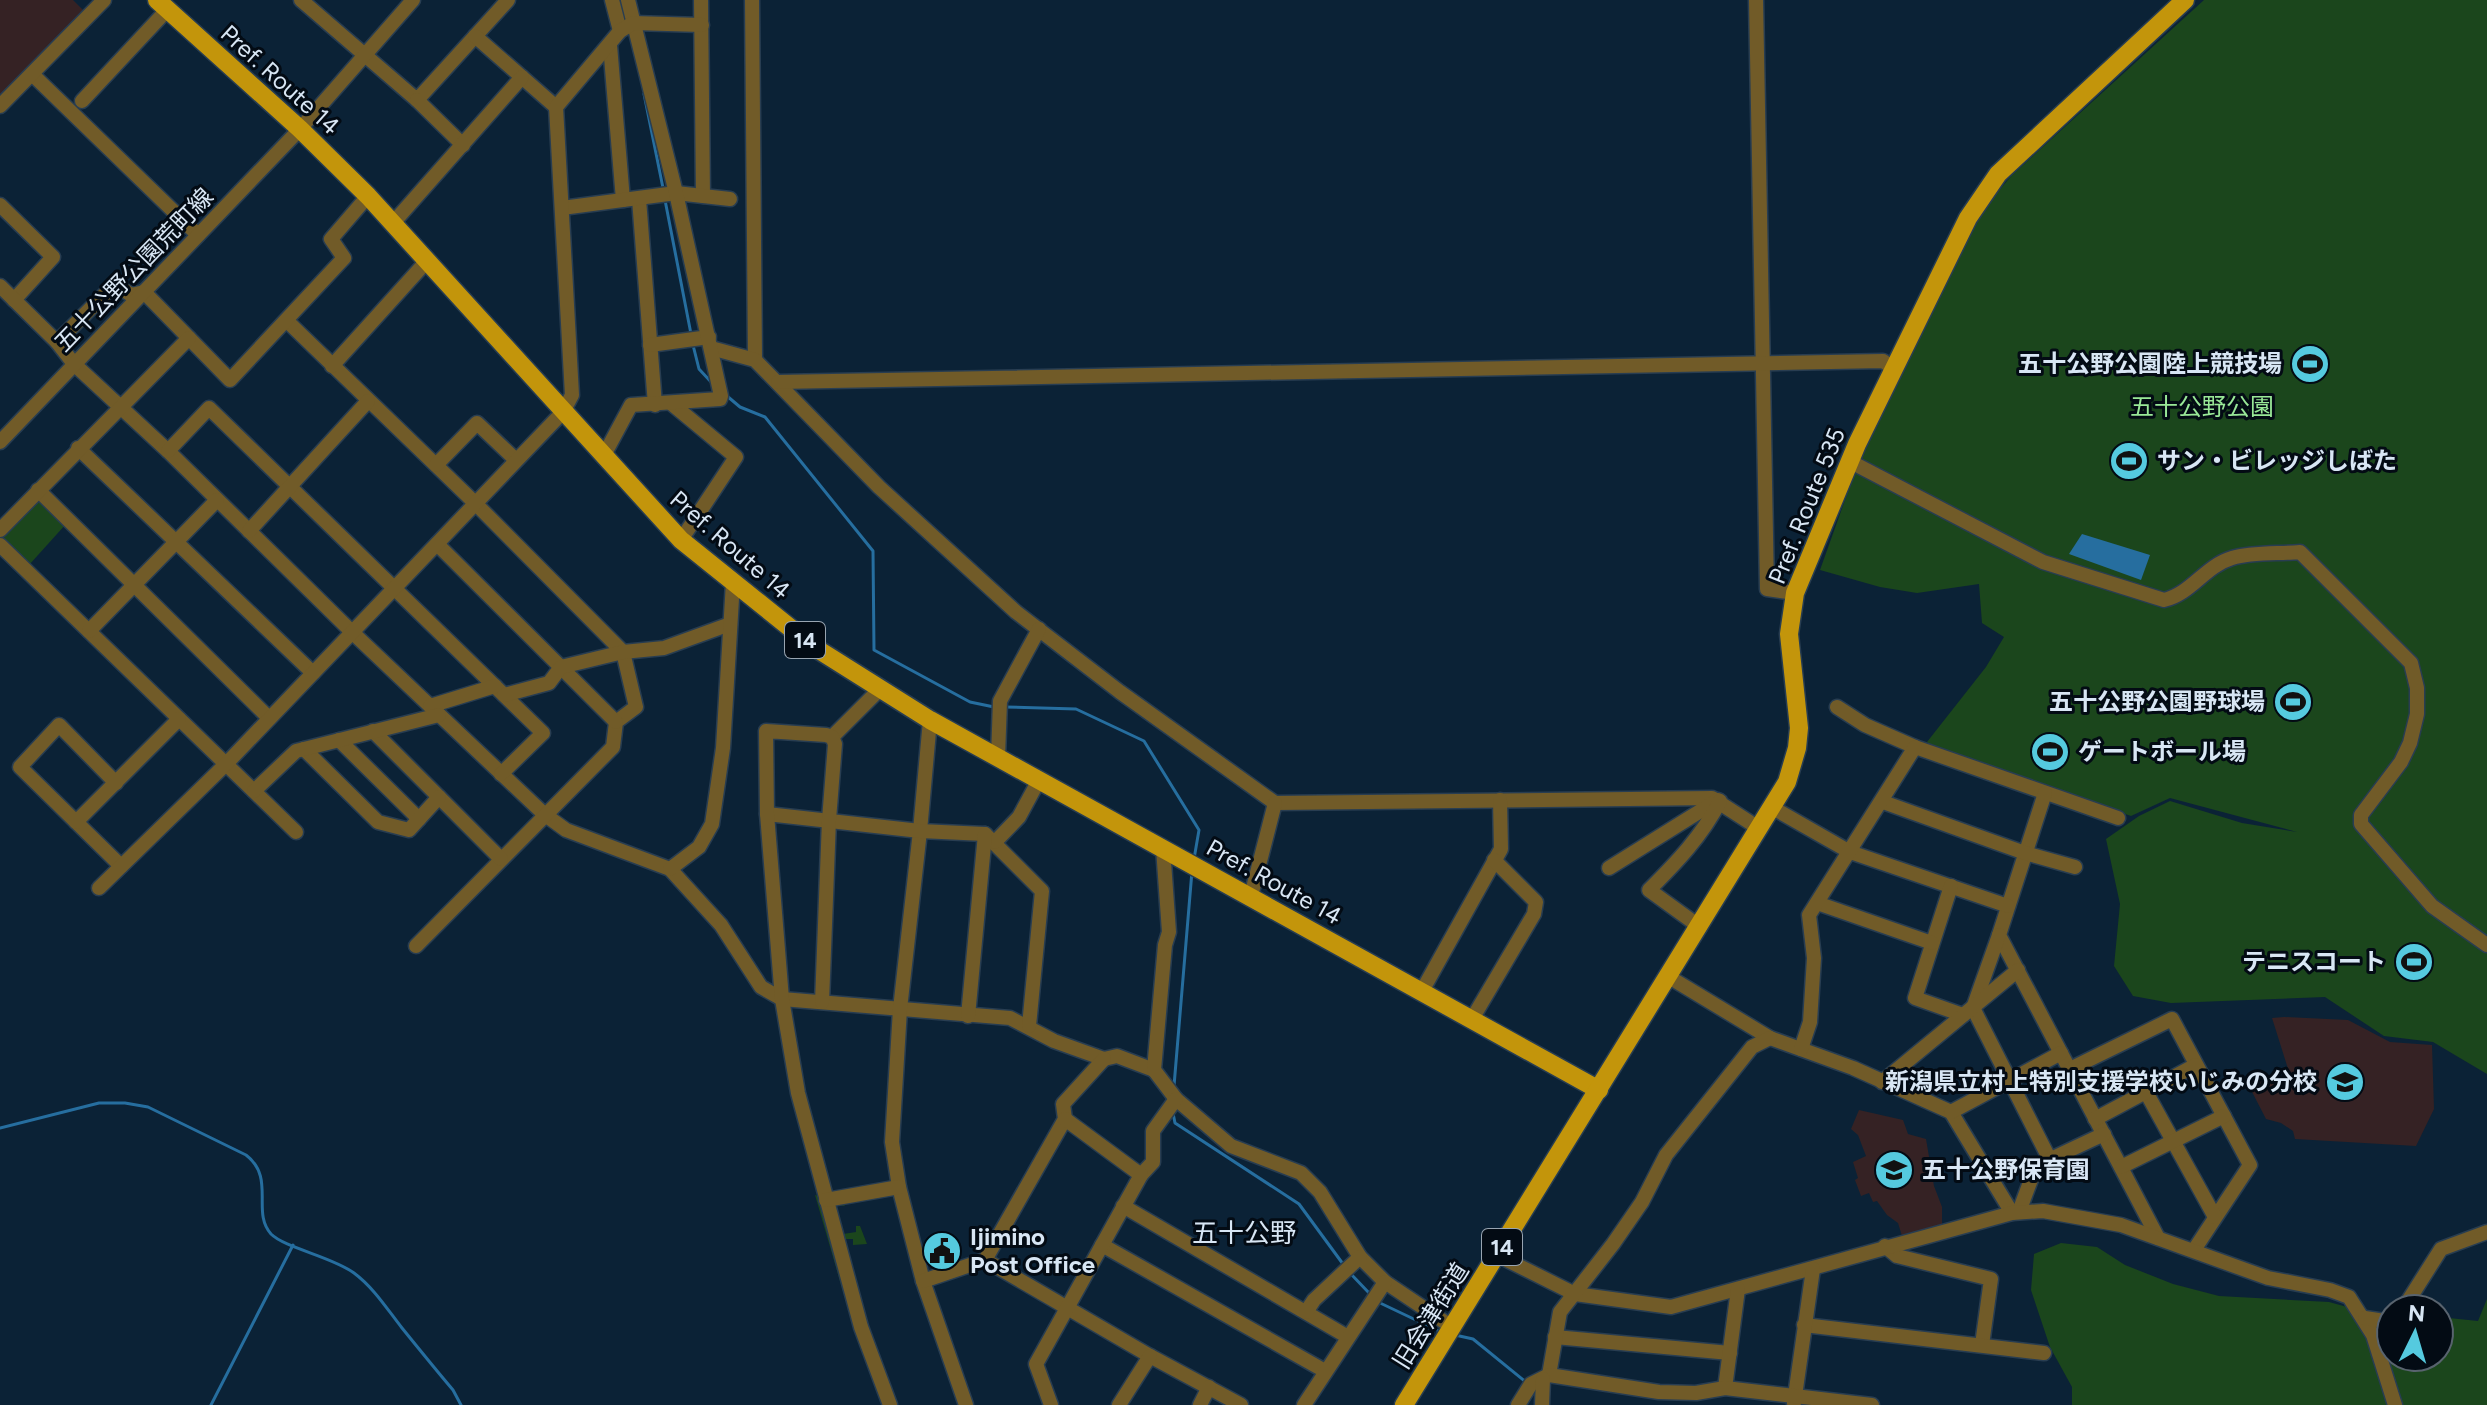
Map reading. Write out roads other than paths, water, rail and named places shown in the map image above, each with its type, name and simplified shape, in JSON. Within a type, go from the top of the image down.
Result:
[{"type":"main road","name":"Pref. Route 535","points":[[1599,1090],[1787,782],[1799,728],[1789,634],[1795,593],[1893,368],[1968,218],[1998,174],[2185,0]]},
{"type":"main road","name":"Pref. Route 14","points":[[162,5],[300,129],[368,196],[681,540],[814,647],[930,720],[1599,1090]]},
{"type":"main road","name":"旧会津街道","points":[[1404,1405],[1599,1090]]},
{"type":"street","points":[[0,106],[104,0]]},
{"type":"street","points":[[301,0],[318,5],[365,55],[463,145]]},
{"type":"street","name":"五十公野公園荒町線","points":[[0,442],[300,129],[413,0]]},
{"type":"street","points":[[417,100],[508,0]]},
{"type":"street","points":[[603,457],[631,405],[720,399],[721,391],[676,193],[627,27],[612,0]]},
{"type":"street","points":[[701,0],[703,196]]},
{"type":"street","points":[[752,0],[755,360]]},
{"type":"street","points":[[1756,0],[1767,589],[1795,593]]},
{"type":"street","points":[[99,888],[226,764],[563,412],[572,395],[556,107],[627,27],[631,2]]},
{"type":"street","points":[[82,101],[162,5]]},
{"type":"street","points":[[627,27],[702,25]]},
{"type":"street","points":[[475,36],[556,107]]},
{"type":"street","points":[[610,45],[623,200]]},
{"type":"street","points":[[32,74],[198,235]]},
{"type":"street","points":[[393,223],[522,77]]},
{"type":"street","points":[[562,208],[676,193],[730,199]]},
{"type":"street","points":[[57,342],[115,284],[131,295],[144,292],[230,380],[344,258],[331,239],[368,196]]},
{"type":"street","points":[[639,199],[655,405]]},
{"type":"street","points":[[0,205],[53,257],[14,300]]},
{"type":"street","points":[[332,366],[426,262]]},
{"type":"street","points":[[0,286],[57,342],[74,364],[544,814],[566,830],[670,869],[721,925],[761,987],[782,999],[1010,1018],[1054,1041],[1104,1059],[1117,1056],[1154,1070],[1176,1099],[1231,1146],[1301,1173],[1320,1192],[1360,1257],[1385,1282],[1452,1327]]},
{"type":"street","points":[[287,321],[623,652],[636,707],[616,722],[613,747],[416,946]]},
{"type":"street","points":[[0,530],[189,338]]},
{"type":"street","points":[[650,345],[710,342],[755,360],[879,487],[1016,612],[1120,692],[1275,803],[1712,798],[1760,829]]},
{"type":"street","points":[[778,382],[1883,361],[1893,368]]},
{"type":"street","points":[[249,531],[368,401]]},
{"type":"street","points":[[672,404],[736,457],[681,540]]},
{"type":"street","points":[[168,451],[209,408],[291,487],[543,733],[501,774]]},
{"type":"street","points":[[436,465],[477,423],[516,460]]},
{"type":"street","points":[[78,448],[313,673]]},
{"type":"street","points":[[1851,462],[2043,562],[2164,600],[2179,597],[2218,565],[2233,557],[2300,552],[2411,663],[2417,688],[2417,714],[2410,743],[2401,762],[2361,815],[2361,824],[2432,906],[2487,945]]},
{"type":"street","points":[[38,490],[269,718]]},
{"type":"street","points":[[89,631],[217,500]]},
{"type":"street","points":[[437,544],[616,722]]},
{"type":"street","points":[[0,545],[296,832]]},
{"type":"street","points":[[670,869],[699,847],[712,824],[723,748],[733,582]]},
{"type":"street","points":[[254,791],[296,751],[373,731],[500,691],[549,683],[561,667],[623,652],[664,648],[730,624]]},
{"type":"street","points":[[998,757],[1000,701],[1039,629]]},
{"type":"street","points":[[832,737],[880,689]]},
{"type":"street","points":[[1837,707],[1865,725],[1915,747],[2118,818]]},
{"type":"street","points":[[76,822],[179,719]]},
{"type":"street","points":[[930,720],[900,1009],[892,1142],[899,1187],[923,1281],[966,1405]]},
{"type":"street","points":[[116,783],[59,725],[20,767],[121,866]]},
{"type":"street","points":[[373,731],[501,859]]},
{"type":"street","points":[[822,1002],[835,744],[832,737],[826,735],[766,731],[767,814],[782,999],[798,1093],[861,1327],[890,1405]]},
{"type":"street","points":[[339,740],[419,819]]},
{"type":"street","points":[[1801,1049],[1810,1022],[1814,958],[1809,915],[1915,747]]},
{"type":"street","points":[[304,749],[378,822],[409,830],[439,797]]},
{"type":"street","points":[[968,1016],[990,838],[1019,817],[1039,780]]},
{"type":"street","points":[[1968,1011],[1999,935],[2045,793]]},
{"type":"street","points":[[1422,991],[1501,849],[1500,800]]},
{"type":"street","points":[[1609,868],[1719,801]]},
{"type":"street","points":[[1700,927],[1649,890],[1684,855],[1711,819],[1719,801]]},
{"type":"street","points":[[1883,802],[2025,853],[2075,867]]},
{"type":"street","points":[[1251,896],[1275,803]]},
{"type":"street","points":[[1773,808],[1850,852],[2008,906]]},
{"type":"street","points":[[767,814],[990,838],[1042,891],[1029,1026]]},
{"type":"street","points":[[1154,1070],[1165,945],[1169,932],[1163,848]]},
{"type":"street","points":[[1472,1019],[1534,914],[1536,902],[1494,860]]},
{"type":"street","points":[[1951,886],[1915,998],[1968,1011],[2049,1158]]},
{"type":"street","points":[[1817,903],[1932,943]]},
{"type":"street","points":[[1999,935],[2158,1238]]},
{"type":"street","points":[[1882,1082],[2018,970]]},
{"type":"street","points":[[1669,977],[1770,1038],[1951,1112],[2016,1212]]},
{"type":"street","points":[[2070,1069],[2172,1019],[2250,1165],[2194,1250]]},
{"type":"street","points":[[1542,1405],[1560,1312],[1642,1202],[1666,1155],[1752,1047],[1770,1038]]},
{"type":"street","points":[[1951,1112],[2061,1053]]},
{"type":"street","points":[[923,1281],[985,1260],[1065,1119],[1063,1104],[1104,1059]]},
{"type":"street","points":[[2095,1119],[2196,1065]]},
{"type":"street","points":[[2146,1092],[2215,1217]]},
{"type":"street","points":[[1051,1405],[1036,1364],[1123,1206],[1141,1175],[1153,1162],[1153,1131],[1176,1099]]},
{"type":"street","points":[[2121,1167],[2224,1116]]},
{"type":"street","points":[[1065,1119],[1141,1175]]},
{"type":"street","points":[[2016,1212],[2036,1166],[2104,1134]]},
{"type":"street","points":[[826,1200],[899,1187]]},
{"type":"street","points":[[1123,1206],[1348,1337]]},
{"type":"street","points":[[1497,1255],[1575,1294],[1671,1307],[2016,1212],[2043,1211],[2121,1225],[2268,1278],[2330,1290],[2349,1297],[2373,1335],[2395,1405]]},
{"type":"street","points":[[2413,1293],[2441,1249],[2487,1232]]},
{"type":"street","points":[[1102,1245],[1325,1371]]},
{"type":"street","points":[[1885,1246],[1897,1256],[1991,1279],[1982,1345]]},
{"type":"street","points":[[1306,1312],[1314,1300],[1360,1257]]},
{"type":"street","points":[[985,1260],[1241,1405]]},
{"type":"street","points":[[1794,1400],[1813,1269]]},
{"type":"street","points":[[1304,1405],[1385,1282]]},
{"type":"street","points":[[1725,1388],[1738,1289]]},
{"type":"street","points":[[2365,1318],[2375,1320]]},
{"type":"street","points":[[1804,1325],[2044,1353]]},
{"type":"street","points":[[1555,1337],[1730,1353]]},
{"type":"street","points":[[1119,1405],[1150,1356]]},
{"type":"street","points":[[1518,1405],[1531,1384],[1546,1377],[1659,1392],[1696,1393],[1725,1388],[1794,1400],[1872,1405]]},
{"type":"street","points":[[1200,1405],[1209,1387]]},
{"type":"water","points":[[2082,534],[2150,555],[2141,580],[2069,554]]},
{"type":"waterway","points":[[644,94],[663,188]]},
{"type":"waterway","points":[[665,200],[691,334]]},
{"type":"waterway","points":[[693,345],[699,369],[712,383]]},
{"type":"waterway","points":[[727,396],[740,407],[765,417],[873,551],[874,650],[970,702],[994,707]]},
{"type":"waterway","points":[[1005,707],[1076,709],[1144,741],[1199,830],[1194,859]]},
{"type":"waterway","points":[[1174,1086],[1192,871]]},
{"type":"waterway","points":[[0,1128],[99,1103],[125,1103],[148,1107],[246,1155],[260,1174],[263,1216],[271,1234],[287,1244],[345,1267],[361,1279],[453,1390],[461,1405]]},
{"type":"waterway","points":[[1173,1113],[1175,1123],[1299,1204],[1343,1264]]},
{"type":"waterway","points":[[211,1405],[293,1245]]},
{"type":"waterway","points":[[1350,1273],[1370,1294]]},
{"type":"waterway","points":[[1378,1302],[1439,1331]]},
{"type":"waterway","points":[[1455,1335],[1473,1339],[1527,1383]]},
{"type":"place","name":"五十公野公園陸上競技場","points":[[2310,364]]},
{"type":"place","name":"サン・ビレッジしばた","points":[[2129,461]]},
{"type":"place","name":"五十公野公園野球場","points":[[2293,702]]},
{"type":"place","name":"ゲートボール場","points":[[2050,752]]},
{"type":"place","name":"テニスコート","points":[[2414,962]]},
{"type":"place","name":"新潟県立村上特別支援学校いじみの分校","points":[[2345,1082]]},
{"type":"place","name":"五十公野保育園","points":[[1894,1170]]},
{"type":"place","name":"Ijimino Post Office","points":[[942,1251]]},
{"type":"district","name":"五十公野","points":[[1244,1233]]},
{"type":"park label","name":"五十公野公園","points":[[2202,407]]}]
